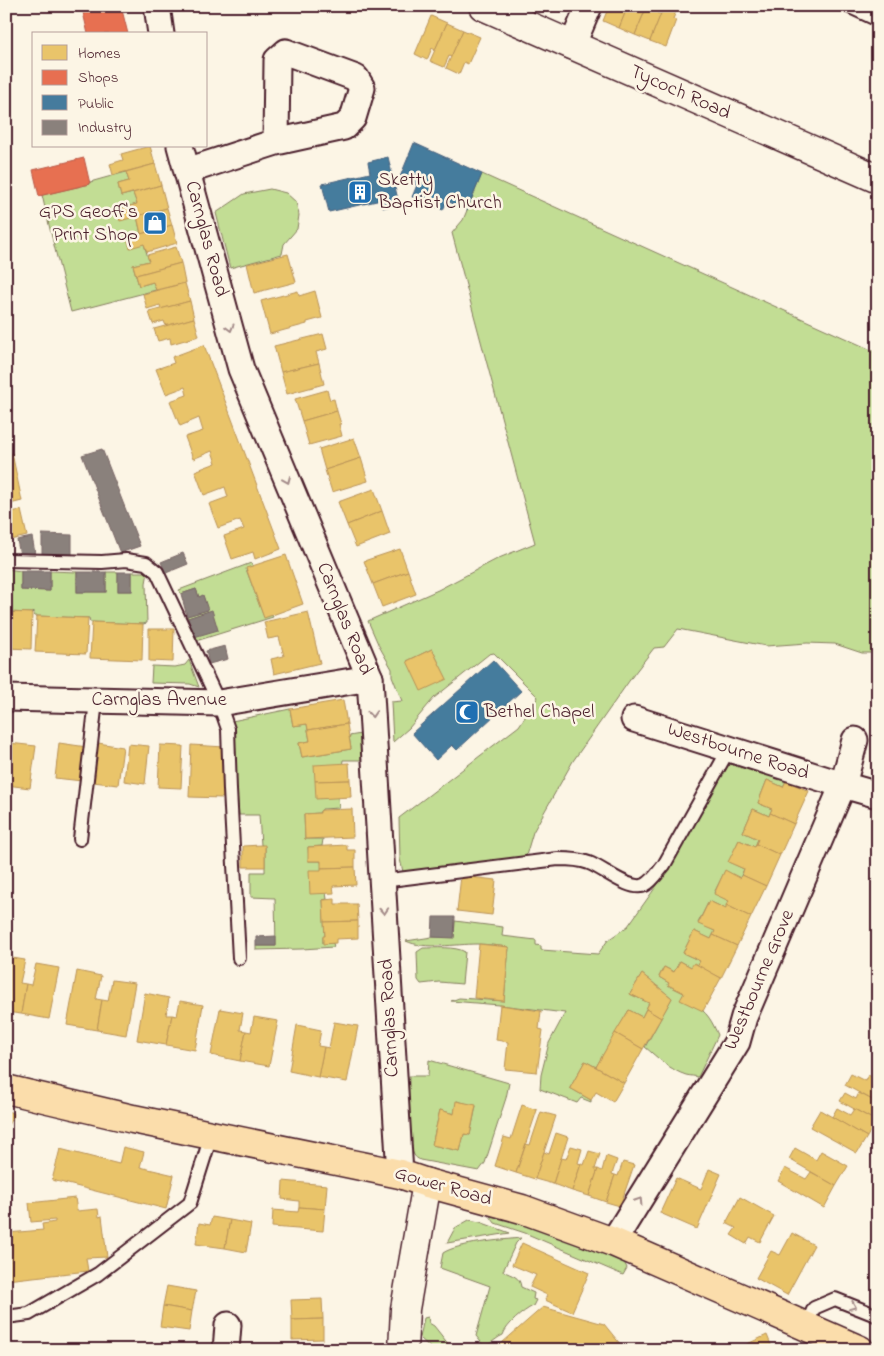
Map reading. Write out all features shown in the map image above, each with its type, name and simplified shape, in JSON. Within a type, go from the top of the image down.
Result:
[{"type":"main road","name":"Gower Road","points":[[6,1088],[133,1119],[400,1174],[522,1209],[613,1242],[860,1350]]},
{"type":"street","points":[[158,6],[161,32]]},
{"type":"street","name":"Tycoch Road","points":[[483,6],[878,179]]},
{"type":"street","points":[[572,46],[589,6]]},
{"type":"street","points":[[187,170],[276,142]]},
{"type":"street","name":"Carnglas Road","points":[[181,148],[241,369],[370,678],[400,1174]]},
{"type":"street","name":"Carnglas Avenue","points":[[6,698],[219,703],[370,678]]},
{"type":"street","name":"Westbourne Road","points":[[634,719],[842,785],[878,794]]},
{"type":"street","name":"Westbourne Grove","points":[[613,1242],[738,1042],[744,1017],[842,785],[855,740]]},
{"type":"street","points":[[403,1350],[405,1309],[427,1183]]},
{"type":"street","points":[[226,1350],[228,1325]]},
{"type":"lane","points":[[848,6],[878,20]]},
{"type":"lane","points":[[6,560],[102,562],[126,560],[146,563],[157,572],[219,703],[228,729],[239,958]]},
{"type":"lane","points":[[80,838],[96,701]]},
{"type":"lane","points":[[382,881],[571,858],[588,862],[627,884],[645,885],[652,880],[664,865],[729,749]]},
{"type":"lane","points":[[6,1317],[29,1314],[98,1274],[190,1203],[211,1136]]},
{"type":"lane","points":[[806,1326],[814,1308],[835,1299],[878,1316]]},
{"type":"green space","points":[[126,172],[129,181],[118,184],[121,196],[133,193],[137,204],[117,210],[120,220],[137,216],[141,234],[128,238],[144,244],[149,261],[133,265],[139,286],[153,282],[156,290],[71,312],[42,195],[90,184],[90,182]]},
{"type":"green space","points":[[482,174],[878,353],[878,653],[862,653],[835,644],[807,643],[766,646],[678,629],[664,647],[654,648],[573,761],[533,832],[525,859],[404,876],[400,859],[399,818],[519,726],[538,697],[494,653],[489,654],[434,698],[409,728],[393,742],[391,702],[402,701],[392,676],[392,669],[368,621],[438,590],[499,558],[535,543],[452,233],[463,220]],"holes":[[[432,649],[446,678],[407,661]]]},
{"type":"green space","points":[[270,189],[286,193],[296,202],[299,215],[297,229],[284,244],[282,254],[230,268],[216,213],[244,194]]},
{"type":"green space","points":[[251,563],[253,566],[246,569],[264,617],[272,615],[273,617],[196,641],[194,637],[211,611],[188,618],[187,616],[207,610],[203,596],[199,597],[196,589],[181,594],[179,590]]},
{"type":"green space","points":[[6,569],[21,571],[21,590],[50,591],[50,571],[77,572],[77,592],[106,592],[106,572],[118,572],[118,591],[132,591],[132,572],[148,572],[146,583],[147,623],[90,622],[89,618],[34,616],[34,611],[32,613],[6,612]]},
{"type":"green space","points":[[189,660],[199,687],[190,684],[151,683],[152,666],[175,667],[185,665]]},
{"type":"green space","points":[[290,709],[293,726],[307,724],[310,741],[299,743],[302,757],[351,749],[349,736],[361,734],[363,760],[343,760],[338,797],[339,808],[322,809],[320,813],[304,814],[305,839],[323,839],[322,846],[308,847],[309,861],[321,861],[327,899],[323,900],[325,936],[323,937],[323,943],[333,943],[334,947],[256,950],[256,946],[276,946],[275,898],[251,897],[251,872],[265,872],[265,846],[261,845],[259,815],[239,815],[232,721]]},
{"type":"green space","points":[[730,763],[786,781],[783,787],[767,780],[758,803],[772,809],[769,816],[753,809],[743,832],[758,839],[755,847],[739,840],[729,862],[744,869],[740,878],[725,871],[714,893],[729,901],[726,909],[709,901],[698,923],[715,931],[711,939],[694,931],[683,953],[700,961],[697,966],[691,967],[680,961],[674,972],[664,967],[659,977],[669,983],[668,985],[684,993],[681,1000],[703,1011],[712,1022],[718,1035],[698,1077],[686,1075],[675,1070],[645,1047],[672,998],[642,974],[630,994],[649,1003],[642,1017],[629,1010],[596,1067],[585,1061],[570,1088],[591,1100],[591,1102],[581,1098],[577,1103],[540,1089],[541,1075],[549,1043],[565,1013],[451,1001],[459,998],[504,1001],[509,947],[477,944],[431,946],[406,941],[432,937],[454,937],[455,921],[503,927],[502,936],[536,940],[536,945],[541,946],[541,950],[598,954],[608,940],[628,926],[665,874],[694,818]]},
{"type":"green space","points":[[423,948],[451,948],[465,952],[462,984],[439,982],[421,984],[418,980],[417,952]]},
{"type":"green space","points":[[429,1060],[509,1083],[485,1163],[479,1171],[420,1160],[414,1155],[409,1129],[409,1076],[428,1076]],"holes":[[[457,1101],[476,1106],[470,1135],[464,1134],[460,1151],[432,1145],[440,1110],[454,1114]]]},
{"type":"green space","points":[[494,1211],[614,1255],[624,1262],[627,1268],[623,1275],[525,1233],[495,1223],[490,1216]]},
{"type":"green space","points":[[469,1220],[510,1233],[447,1243],[455,1228]]},
{"type":"green space","points":[[521,1238],[516,1243],[503,1271],[517,1278],[521,1287],[534,1293],[533,1299],[536,1300],[533,1306],[511,1323],[503,1335],[485,1347],[476,1336],[490,1286],[440,1268],[443,1253],[469,1244]]},
{"type":"green space","points":[[428,1317],[429,1323],[434,1326],[453,1350],[433,1350],[420,1338],[424,1318]]},
{"type":"building: Homes","points":[[609,6],[628,6],[619,28],[603,21]]},
{"type":"building: Homes","points":[[628,6],[643,6],[646,8],[635,35],[619,28]]},
{"type":"building: Homes","points":[[647,6],[660,6],[657,13],[661,14],[650,41],[635,35]]},
{"type":"building: Homes","points":[[664,6],[677,9],[673,19],[676,20],[666,47],[650,41]]},
{"type":"building: Homes","points":[[431,16],[447,23],[435,50],[432,48],[427,60],[415,54]]},
{"type":"building: Homes","points":[[447,23],[463,30],[451,57],[449,56],[444,67],[430,61]]},
{"type":"building: Homes","points":[[463,30],[480,37],[468,64],[464,62],[459,74],[446,68]]},
{"type":"building: Homes","points":[[143,148],[151,148],[155,164],[113,175],[110,164],[123,160],[121,154]]},
{"type":"building: Homes","points":[[155,164],[161,185],[121,196],[118,184],[129,181],[126,172]]},
{"type":"building: Homes","points":[[161,185],[167,208],[120,221],[116,210],[137,204],[133,193]]},
{"type":"building: Homes","points":[[167,208],[172,225],[141,234],[137,216]]},
{"type":"building: Homes","points":[[172,225],[177,243],[147,252],[144,244],[130,248],[127,238]]},
{"type":"building: Homes","points":[[176,247],[181,263],[136,275],[133,265],[149,261],[147,255]]},
{"type":"building: Homes","points":[[288,254],[296,282],[254,293],[247,264]]},
{"type":"building: Homes","points":[[181,263],[185,283],[156,290],[153,282],[139,286],[136,275]]},
{"type":"building: Homes","points":[[185,283],[190,301],[161,309],[160,305],[147,309],[143,294]]},
{"type":"building: Homes","points":[[298,291],[299,296],[315,291],[322,318],[270,334],[261,301]]},
{"type":"building: Homes","points":[[190,301],[194,318],[166,326],[164,321],[153,324],[149,312]]},
{"type":"building: Homes","points":[[194,318],[199,336],[171,344],[170,338],[158,341],[154,329]]},
{"type":"building: Homes","points":[[323,334],[327,349],[316,352],[319,363],[281,372],[274,346]]},
{"type":"building: Homes","points":[[204,345],[281,549],[255,559],[253,552],[232,559],[224,536],[244,529],[240,520],[218,528],[209,504],[228,497],[225,487],[204,495],[195,471],[216,463],[212,451],[193,459],[185,437],[203,431],[199,418],[180,426],[170,401],[187,395],[185,387],[166,394],[156,369],[174,363],[172,357]]},
{"type":"building: Homes","points":[[319,363],[324,384],[287,394],[281,372]]},
{"type":"building: Homes","points":[[327,390],[330,400],[334,399],[337,411],[302,421],[295,399]]},
{"type":"building: Homes","points":[[337,411],[342,436],[309,445],[302,421]]},
{"type":"building: Homes","points":[[354,438],[361,458],[325,470],[319,449]]},
{"type":"building: Homes","points":[[12,453],[22,501],[6,505],[6,454]]},
{"type":"building: Homes","points":[[361,458],[368,481],[332,492],[325,470]]},
{"type":"building: Homes","points":[[374,489],[382,511],[347,525],[338,502]]},
{"type":"building: Homes","points":[[21,510],[27,536],[6,541],[6,513]]},
{"type":"building: Homes","points":[[382,511],[390,534],[356,547],[347,525]]},
{"type":"building: Homes","points":[[400,549],[408,571],[373,584],[364,561]]},
{"type":"building: Homes","points":[[286,555],[303,604],[264,618],[246,568]]},
{"type":"building: Homes","points":[[408,571],[416,594],[382,607],[373,584]]},
{"type":"building: Homes","points":[[6,612],[32,613],[31,649],[6,648]]},
{"type":"building: Homes","points":[[308,612],[320,663],[274,674],[271,659],[284,656],[279,637],[268,639],[264,622]]},
{"type":"building: Homes","points":[[37,616],[88,618],[86,654],[35,652]]},
{"type":"building: Homes","points":[[92,622],[143,624],[142,660],[90,658]]},
{"type":"building: Homes","points":[[149,629],[174,629],[173,662],[149,661]]},
{"type":"building: Homes","points":[[432,649],[447,679],[421,691],[407,661]]},
{"type":"building: Homes","points":[[343,700],[347,724],[308,730],[307,724],[293,726],[290,709]]},
{"type":"building: Homes","points":[[347,724],[351,749],[302,757],[299,743],[310,741],[308,730]]},
{"type":"building: Homes","points":[[9,743],[36,746],[30,788],[6,785]]},
{"type":"building: Homes","points":[[59,743],[87,747],[82,781],[55,778]]},
{"type":"building: Homes","points":[[98,743],[123,747],[118,785],[93,782]]},
{"type":"building: Homes","points":[[128,744],[149,746],[145,784],[124,781]]},
{"type":"building: Homes","points":[[160,745],[183,746],[181,788],[158,787]]},
{"type":"building: Homes","points":[[191,745],[225,747],[223,798],[189,797]]},
{"type":"building: Homes","points":[[349,763],[350,780],[315,781],[314,765]]},
{"type":"building: Homes","points":[[350,780],[351,797],[316,799],[315,781]]},
{"type":"building: Homes","points":[[767,780],[783,787],[786,781],[809,791],[794,824],[770,813],[772,809],[758,803]]},
{"type":"building: Homes","points":[[352,809],[353,837],[305,839],[304,814],[320,813],[322,810]]},
{"type":"building: Homes","points":[[753,809],[769,816],[770,813],[794,824],[780,855],[756,844],[758,839],[743,832]]},
{"type":"building: Homes","points":[[739,840],[755,847],[756,844],[780,855],[766,886],[742,875],[744,869],[728,862]]},
{"type":"building: Homes","points":[[265,845],[265,867],[243,867],[243,846]]},
{"type":"building: Homes","points":[[347,845],[347,850],[355,850],[355,867],[321,868],[321,861],[308,861],[308,847]]},
{"type":"building: Homes","points":[[355,867],[356,885],[333,886],[334,893],[310,894],[309,870]]},
{"type":"building: Homes","points":[[725,870],[740,878],[742,875],[766,886],[751,917],[726,905],[729,901],[714,894]]},
{"type":"building: Homes","points":[[461,876],[496,880],[492,915],[457,911]]},
{"type":"building: Homes","points":[[335,899],[335,904],[357,904],[358,921],[324,922],[323,900]]},
{"type":"building: Homes","points":[[709,901],[726,909],[726,905],[751,917],[737,946],[713,935],[715,931],[698,924]]},
{"type":"building: Homes","points":[[358,921],[358,938],[336,939],[336,943],[323,944],[323,936],[325,936],[324,922]]},
{"type":"building: Homes","points":[[694,931],[711,939],[713,935],[737,946],[721,978],[697,966],[700,961],[683,953]]},
{"type":"building: Homes","points":[[479,944],[509,947],[504,1001],[474,998]]},
{"type":"building: Homes","points":[[6,957],[25,960],[20,983],[26,984],[21,1014],[6,1012]]},
{"type":"building: Homes","points":[[680,961],[691,967],[694,963],[721,978],[703,1011],[680,1000],[684,993],[668,985],[669,983],[659,977],[664,967],[674,972]]},
{"type":"building: Homes","points":[[36,964],[59,968],[49,1019],[21,1014],[26,984],[31,985]]},
{"type":"building: Homes","points":[[77,971],[101,976],[96,999],[102,1000],[97,1030],[67,1025]]},
{"type":"building: Homes","points":[[642,974],[672,998],[661,1018],[646,1009],[649,1003],[630,994]]},
{"type":"building: Homes","points":[[112,980],[135,983],[126,1035],[97,1030],[102,1000],[108,1001]]},
{"type":"building: Homes","points":[[145,993],[169,998],[166,1015],[172,1015],[166,1045],[137,1040]]},
{"type":"building: Homes","points":[[180,1001],[203,1005],[195,1050],[166,1045],[172,1015],[177,1016]]},
{"type":"building: Homes","points":[[500,1005],[541,1011],[539,1029],[543,1030],[537,1072],[505,1069],[508,1042],[496,1040]]},
{"type":"building: Homes","points":[[220,1009],[243,1013],[240,1030],[246,1031],[240,1061],[211,1055]]},
{"type":"building: Homes","points":[[646,1009],[661,1018],[643,1049],[615,1033],[629,1010],[642,1017]]},
{"type":"building: Homes","points":[[254,1017],[278,1021],[269,1066],[240,1061],[246,1031],[251,1032]]},
{"type":"building: Homes","points":[[334,1022],[358,1026],[347,1082],[318,1077],[324,1047],[329,1048]]},
{"type":"building: Homes","points":[[297,1025],[321,1030],[318,1046],[324,1047],[318,1077],[289,1071]]},
{"type":"building: Homes","points":[[615,1033],[643,1049],[624,1083],[596,1067]]},
{"type":"building: Homes","points":[[585,1061],[624,1083],[613,1102],[596,1092],[591,1100],[570,1088]]},
{"type":"building: Homes","points":[[851,1074],[865,1081],[868,1075],[878,1080],[878,1103],[845,1085]]},
{"type":"building: Homes","points":[[845,1093],[856,1099],[859,1093],[878,1103],[878,1117],[876,1121],[840,1101]]},
{"type":"building: Homes","points":[[456,1101],[476,1105],[470,1135],[464,1134],[460,1151],[432,1145],[440,1110],[454,1114]]},
{"type":"building: Homes","points":[[522,1105],[537,1110],[516,1173],[495,1166],[504,1137],[511,1139]]},
{"type":"building: Homes","points":[[837,1108],[850,1115],[854,1109],[876,1121],[867,1137],[832,1117]]},
{"type":"building: Homes","points":[[6,1110],[14,1114],[6,1129]]},
{"type":"building: Homes","points":[[820,1110],[867,1137],[857,1153],[810,1127]]},
{"type":"building: Homes","points":[[541,1112],[556,1116],[535,1179],[516,1173],[526,1144],[530,1145]]},
{"type":"building: Homes","points":[[556,1133],[568,1137],[553,1184],[535,1179],[544,1152],[549,1154]]},
{"type":"building: Homes","points":[[571,1146],[582,1149],[578,1163],[581,1164],[572,1191],[553,1184],[561,1158],[566,1159]]},
{"type":"building: Homes","points":[[123,1147],[144,1152],[140,1167],[174,1175],[166,1209],[52,1180],[60,1149],[119,1164]]},
{"type":"building: Homes","points":[[795,1148],[816,1160],[821,1151],[848,1166],[836,1186],[789,1159]]},
{"type":"building: Homes","points":[[589,1151],[600,1154],[595,1169],[598,1169],[589,1196],[572,1191],[581,1164],[584,1165]]},
{"type":"building: Homes","points":[[606,1156],[617,1160],[612,1174],[615,1175],[606,1202],[589,1196],[598,1169],[602,1171]]},
{"type":"building: Homes","points":[[623,1162],[634,1165],[620,1206],[606,1202],[615,1175],[618,1176]]},
{"type":"building: Homes","points":[[785,1168],[806,1179],[811,1172],[836,1186],[824,1208],[778,1181]]},
{"type":"building: Homes","points":[[709,1169],[721,1174],[697,1229],[660,1213],[676,1178],[701,1189]]},
{"type":"building: Homes","points":[[283,1181],[327,1185],[325,1209],[299,1207],[299,1201],[282,1199]]},
{"type":"building: Homes","points":[[740,1197],[774,1216],[760,1242],[750,1237],[746,1244],[731,1235],[736,1228],[726,1223]]},
{"type":"building: Homes","points":[[75,1198],[77,1211],[98,1209],[99,1217],[102,1216],[107,1257],[86,1258],[88,1271],[6,1280],[6,1262],[10,1262],[7,1233],[43,1230],[42,1224],[55,1222],[55,1220],[31,1222],[29,1203]]},
{"type":"building: Homes","points":[[299,1207],[325,1209],[323,1231],[272,1227],[273,1210],[298,1212]]},
{"type":"building: Homes","points":[[212,1217],[230,1220],[225,1248],[196,1244],[199,1223],[210,1225]]},
{"type":"building: Homes","points":[[230,1220],[251,1224],[246,1252],[225,1248]]},
{"type":"building: Homes","points":[[792,1233],[814,1245],[787,1295],[756,1278],[771,1251],[780,1255]]},
{"type":"building: Homes","points":[[522,1243],[589,1273],[572,1312],[545,1300],[547,1295],[530,1287],[536,1275],[512,1265]]},
{"type":"building: Homes","points":[[167,1286],[196,1291],[192,1311],[163,1306]]},
{"type":"building: Homes","points":[[322,1299],[323,1319],[292,1320],[291,1300]]},
{"type":"building: Homes","points":[[163,1306],[192,1311],[189,1331],[160,1327]]},
{"type":"building: Homes","points":[[543,1307],[604,1324],[625,1350],[494,1350]]},
{"type":"building: Homes","points":[[323,1319],[323,1339],[292,1340],[292,1320]]},
{"type":"building: Homes","points":[[767,1335],[773,1350],[734,1350]]},
{"type":"building: Homes","points":[[157,1346],[179,1350],[156,1350]]},
{"type":"building: Shops","points":[[89,6],[121,6],[128,32],[88,32],[82,8]]},
{"type":"building: Shops","points":[[84,158],[90,184],[39,196],[33,170]]},
{"type":"building: Public","points":[[414,143],[482,174],[467,210],[447,201],[443,210],[412,197],[417,185],[400,177]]},
{"type":"building: Public","name":"Sketty Baptist Church","points":[[388,157],[399,204],[383,208],[381,200],[329,212],[322,184],[370,173],[368,162]]},
{"type":"building: Public","name":"Bethel Chapel","points":[[493,660],[521,691],[457,750],[452,745],[436,760],[412,733]]},
{"type":"building: Industry","points":[[102,449],[140,546],[120,553],[82,455]]},
{"type":"building: Industry","points":[[42,534],[72,535],[72,555],[42,554]]},
{"type":"building: Industry","points":[[32,537],[35,553],[20,555],[17,540]]},
{"type":"building: Industry","points":[[183,553],[188,564],[166,573],[161,562]]},
{"type":"building: Industry","points":[[21,571],[50,571],[50,591],[21,590]]},
{"type":"building: Industry","points":[[77,572],[106,572],[106,592],[77,592]]},
{"type":"building: Industry","points":[[118,572],[132,572],[132,591],[118,591]]},
{"type":"building: Industry","points":[[196,589],[199,597],[203,595],[208,610],[187,616],[181,594]]},
{"type":"building: Industry","points":[[212,610],[218,630],[194,637],[188,618]]},
{"type":"building: Industry","points":[[225,646],[228,659],[209,664],[206,651]]},
{"type":"building: Industry","points":[[433,917],[455,917],[454,938],[432,937]]},
{"type":"building: Industry","points":[[276,936],[276,946],[256,946],[256,937]]},
{"type":"place","name":"Sketty Baptist Church","points":[[360,192]]},
{"type":"place","name":"GPS Geoff's Print Shop","points":[[155,223]]},
{"type":"place","name":"Bethel Chapel","points":[[467,712]]}]
